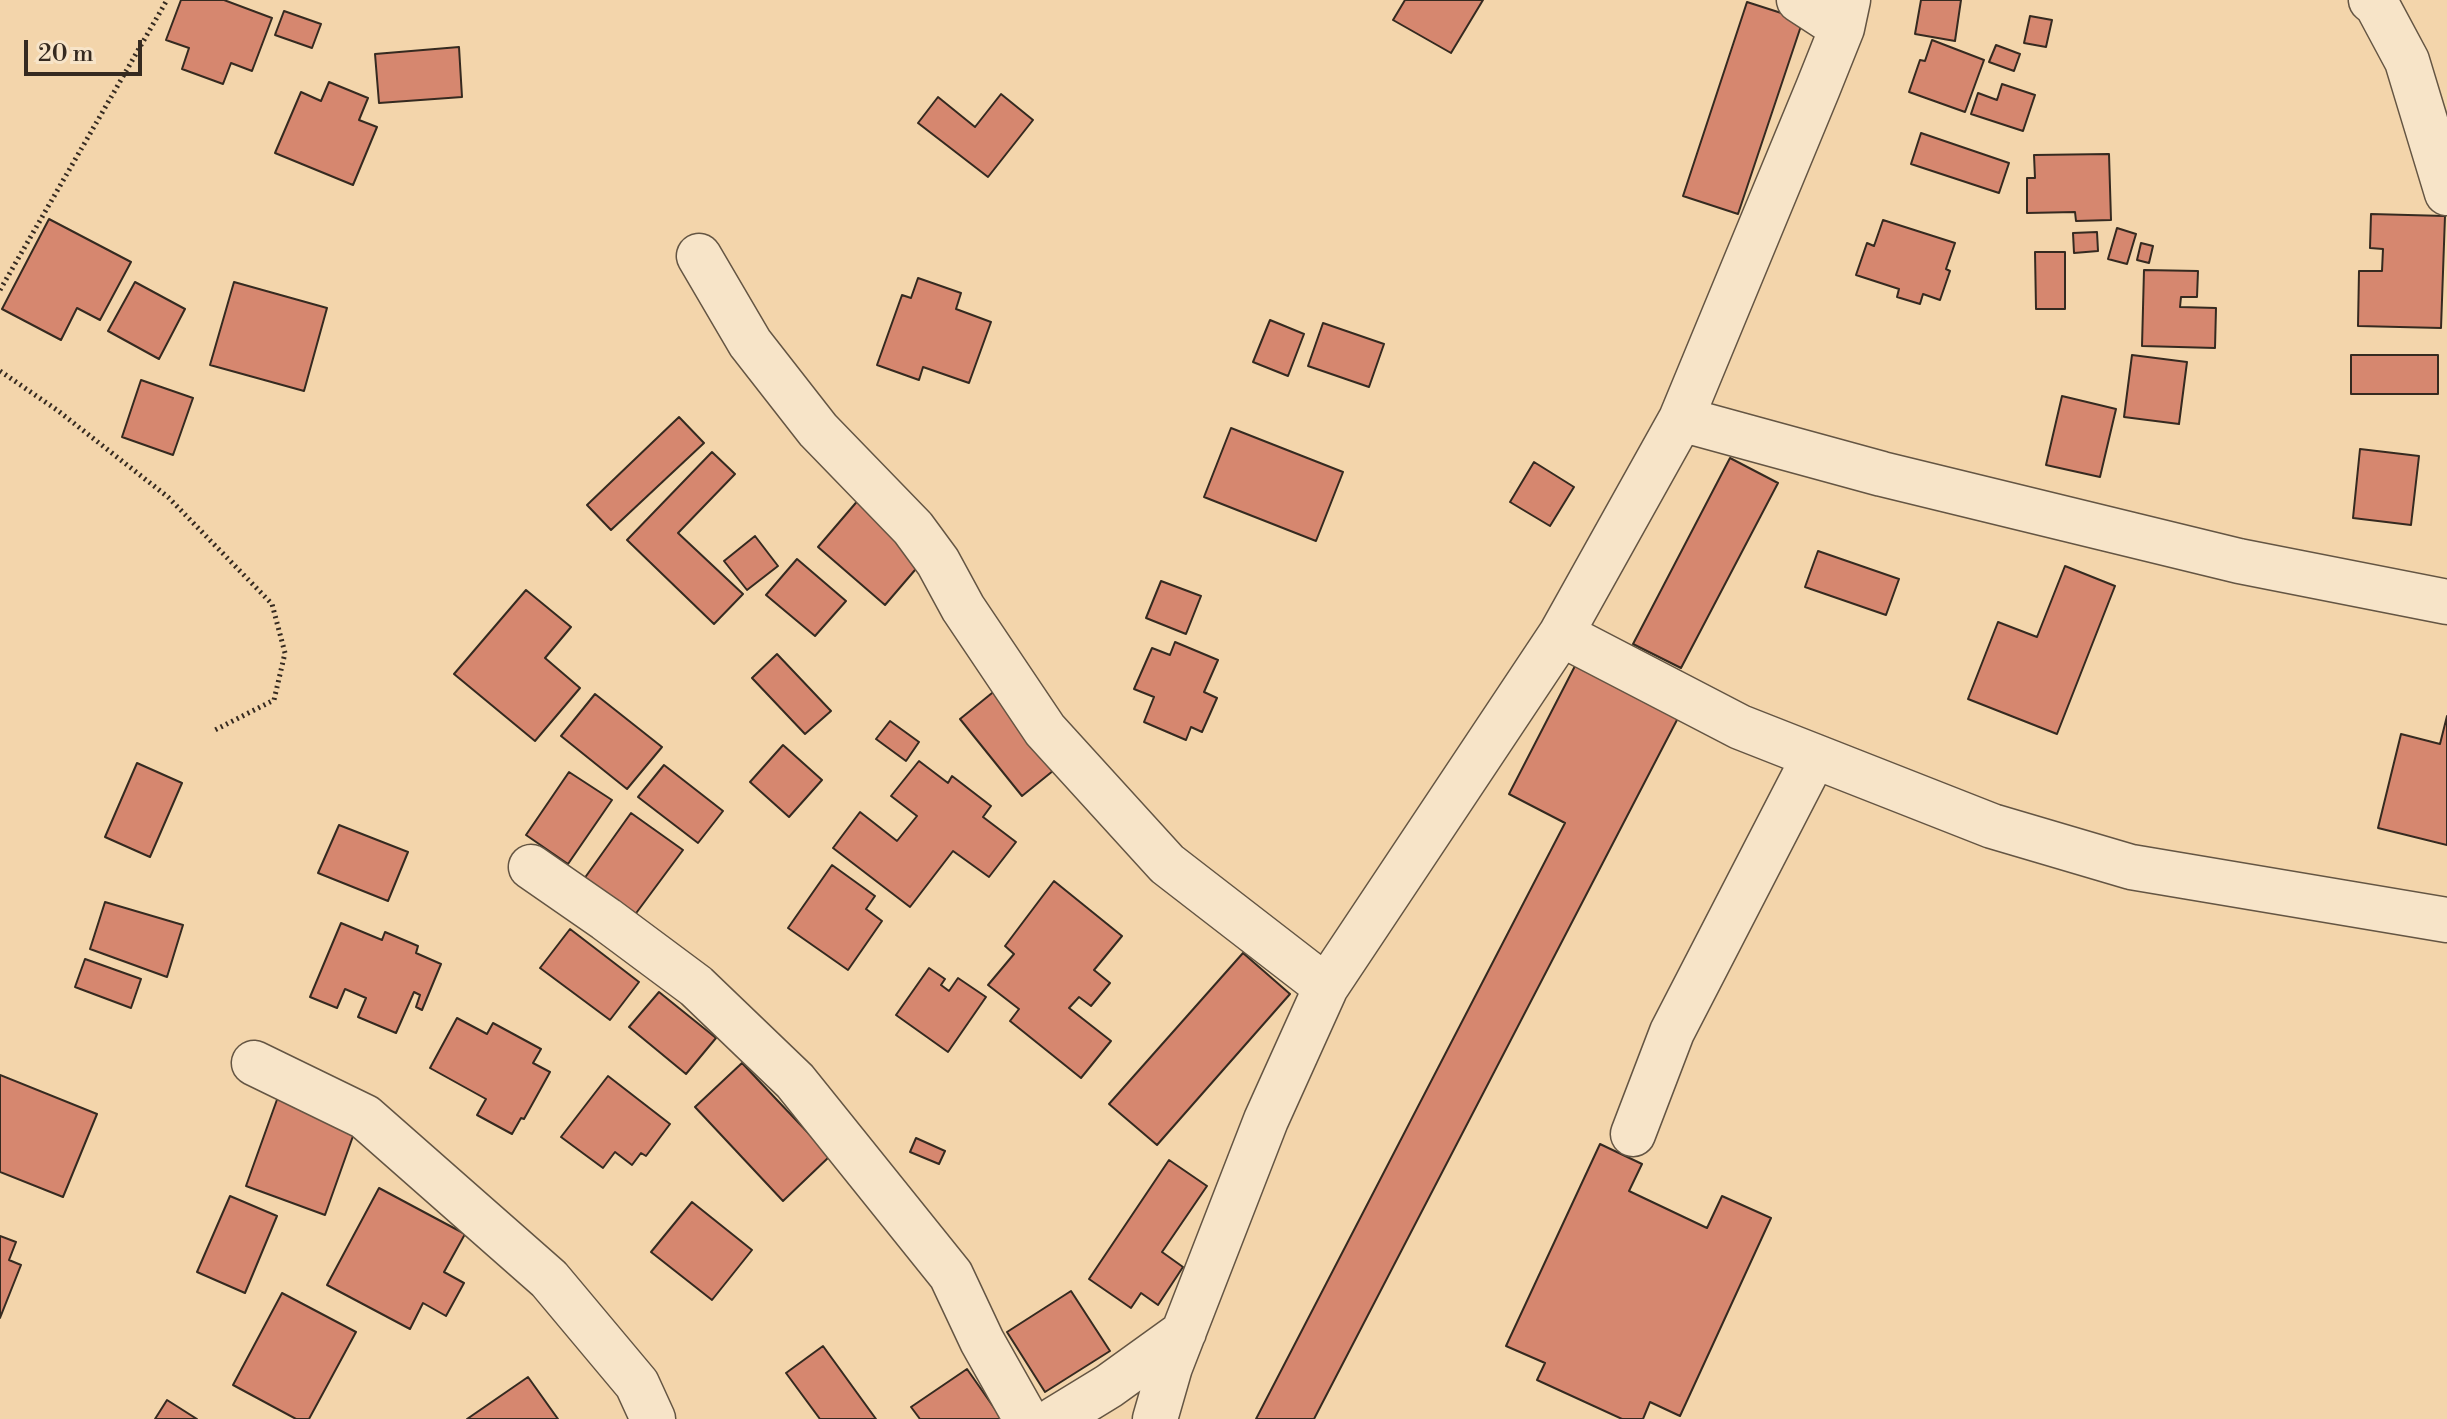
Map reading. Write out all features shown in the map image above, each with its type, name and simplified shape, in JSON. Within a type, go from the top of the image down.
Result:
[{"type":"street","points":[[1155,1419],[1170,1367],[1266,1120],[1326,987],[1561,634],[1681,419],[1845,14],[1799,0]]},
{"type":"street","points":[[2371,0],[2377,5],[2407,61],[2447,193]]},
{"type":"street","points":[[699,256],[759,355],[818,430],[913,528],[1045,730],[1167,864],[1326,987]]},
{"type":"street","points":[[1681,419],[1882,474],[2239,561],[2447,602]]},
{"type":"street","points":[[1561,634],[1740,727],[1992,826],[2131,867],[2447,920]]},
{"type":"street","points":[[1633,1134],[1672,1032],[1814,757]]},
{"type":"street","points":[[531,867],[696,986],[795,1081],[951,1275],[982,1341],[1026,1419]]},
{"type":"street","points":[[254,1063],[365,1117],[549,1279],[637,1384],[653,1419]]},
{"type":"street","points":[[1055,1419],[1109,1386],[1184,1332]]},
{"type":"path","points":[[0,290],[167,0]]},
{"type":"path","points":[[0,371],[57,410],[168,497],[272,604],[285,653],[274,700],[215,730]]},
{"type":"building","points":[[181,0],[224,0],[272,18],[252,71],[231,63],[223,84],[182,69],[189,48],[166,40]]},
{"type":"building","points":[[1405,0],[1483,0],[1451,53],[1393,20]]},
{"type":"building","points":[[1921,0],[1961,0],[1955,41],[1915,34]]},
{"type":"building","points":[[1747,2],[1803,20],[1738,214],[1683,196]]},
{"type":"building","points":[[284,11],[321,24],[312,48],[275,35]]},
{"type":"building","points":[[2030,16],[2052,20],[2046,47],[2024,43]]},
{"type":"building","points":[[1932,40],[1984,60],[1965,112],[1909,92],[1920,60],[1925,61]]},
{"type":"building","points":[[1996,45],[2020,54],[2014,71],[1989,62]]},
{"type":"building","points":[[459,47],[462,97],[379,103],[375,54]]},
{"type":"building","points":[[329,82],[368,98],[359,120],[377,127],[353,185],[275,153],[301,92],[321,101]]},
{"type":"building","points":[[2002,84],[2035,95],[2023,131],[1971,114],[1978,93],[1997,100]]},
{"type":"building","points":[[1001,94],[1033,120],[988,177],[918,123],[938,97],[975,127]]},
{"type":"building","points":[[1921,133],[2009,163],[1999,193],[1911,164]]},
{"type":"building","points":[[2109,154],[2111,220],[2076,221],[2075,212],[2027,213],[2027,178],[2035,178],[2034,155]]},
{"type":"building","points":[[2371,214],[2445,216],[2441,328],[2358,326],[2359,271],[2382,271],[2383,249],[2370,248]]},
{"type":"building","points":[[49,219],[131,262],[100,320],[77,308],[61,340],[2,309]]},
{"type":"building","points":[[1883,220],[1955,243],[1940,300],[1923,294],[1920,304],[1897,297],[1899,289],[1856,275],[1867,243],[1874,246]]},
{"type":"building","points":[[2117,228],[2136,234],[2127,264],[2108,259]]},
{"type":"building","points":[[2097,232],[2098,251],[2074,253],[2073,233]]},
{"type":"building","points":[[2141,243],[2153,246],[2149,263],[2137,260]]},
{"type":"building","points":[[2035,252],[2065,252],[2065,309],[2036,309]]},
{"type":"building","points":[[2144,270],[2198,271],[2197,297],[2181,297],[2180,307],[2216,308],[2215,348],[2142,346]]},
{"type":"building","points":[[918,278],[961,293],[956,309],[991,322],[969,383],[923,367],[919,380],[877,365],[902,295],[911,298]]},
{"type":"building","points":[[135,282],[185,309],[159,359],[108,331]]},
{"type":"building","points":[[234,282],[327,308],[304,391],[210,365]]},
{"type":"building","points":[[1270,320],[1304,334],[1288,376],[1253,362]]},
{"type":"building","points":[[1323,323],[1384,344],[1369,387],[1308,366]]},
{"type":"building","points":[[2132,355],[2187,362],[2179,424],[2124,417]]},
{"type":"building","points":[[2351,355],[2438,355],[2438,394],[2351,394]]},
{"type":"building","points":[[141,380],[193,398],[173,455],[122,437]]},
{"type":"building","points":[[2062,396],[2116,409],[2100,477],[2046,465]]},
{"type":"building","points":[[679,417],[704,443],[611,530],[587,505]]},
{"type":"building","points":[[1231,428],[1343,472],[1316,541],[1204,497]]},
{"type":"building","points":[[2360,449],[2419,456],[2411,525],[2353,518]]},
{"type":"building","points":[[712,452],[735,474],[678,533],[743,594],[714,624],[627,540]]},
{"type":"building","points":[[1730,458],[1778,483],[1681,668],[1633,644]]},
{"type":"building","points":[[1534,462],[1574,487],[1550,526],[1510,502]]},
{"type":"building","points":[[860,498],[927,556],[885,605],[818,547]]},
{"type":"building","points":[[755,536],[778,566],[747,590],[724,561]]},
{"type":"building","points":[[1818,551],[1899,579],[1886,615],[1805,587]]},
{"type":"building","points":[[797,559],[846,601],[815,636],[766,595]]},
{"type":"building","points":[[2065,566],[2115,586],[2057,734],[1968,699],[1998,622],[2037,637]]},
{"type":"building","points":[[1161,581],[1201,596],[1186,634],[1146,618]]},
{"type":"building","points":[[526,590],[571,627],[545,658],[580,688],[535,741],[454,674]]},
{"type":"building","points":[[1175,642],[1218,660],[1204,692],[1217,698],[1202,732],[1191,727],[1186,740],[1144,722],[1154,697],[1134,689],[1152,648],[1170,655]]},
{"type":"building","points":[[777,654],[831,711],[805,734],[752,678]]},
{"type":"building","points":[[1576,664],[1678,718],[1314,1419],[1256,1419],[1565,823],[1509,794]]},
{"type":"building","points":[[997,689],[1059,766],[1022,796],[960,719]]},
{"type":"building","points":[[595,694],[662,747],[627,789],[561,736]]},
{"type":"building","points":[[2447,716],[2447,845],[2378,828],[2401,734],[2440,744]]},
{"type":"building","points":[[890,721],[919,742],[906,761],[876,739]]},
{"type":"building","points":[[783,745],[822,780],[789,817],[750,782]]},
{"type":"building","points":[[919,761],[948,783],[952,776],[991,806],[983,817],[1016,842],[989,877],[953,851],[910,907],[833,848],[860,812],[897,841],[917,816],[891,796]]},
{"type":"building","points":[[137,763],[182,783],[150,857],[105,837]]},
{"type":"building","points":[[664,765],[723,811],[698,843],[638,797]]},
{"type":"building","points":[[569,772],[612,800],[568,864],[526,835]]},
{"type":"building","points":[[631,813],[683,850],[634,916],[584,879]]},
{"type":"building","points":[[339,825],[408,852],[388,901],[318,873]]},
{"type":"building","points":[[832,865],[875,896],[866,909],[882,921],[848,970],[788,928]]},
{"type":"building","points":[[1054,881],[1122,936],[1094,970],[1110,983],[1091,1006],[1079,997],[1069,1008],[1111,1041],[1081,1078],[1010,1021],[1019,1009],[988,985],[1014,954],[1005,946]]},
{"type":"building","points":[[105,902],[183,925],[167,977],[90,949]]},
{"type":"building","points":[[341,923],[382,940],[385,932],[418,946],[416,953],[441,964],[422,1010],[416,1007],[420,995],[414,992],[396,1033],[358,1017],[366,998],[345,989],[337,1008],[310,997]]},
{"type":"building","points":[[570,929],[639,982],[610,1020],[540,968]]},
{"type":"building","points":[[1243,953],[1290,994],[1157,1145],[1109,1104]]},
{"type":"building","points":[[85,959],[141,979],[131,1008],[75,987]]},
{"type":"building","points":[[929,968],[945,979],[941,985],[949,991],[958,978],[986,997],[948,1052],[896,1015]]},
{"type":"building","points":[[659,992],[716,1038],[686,1074],[629,1027]]},
{"type":"building","points":[[457,1018],[487,1034],[493,1023],[541,1049],[533,1063],[550,1072],[512,1134],[477,1115],[486,1099],[430,1068]]},
{"type":"building","points":[[742,1063],[830,1156],[783,1201],[695,1107]]},
{"type":"building","points":[[0,1075],[97,1114],[63,1197],[0,1172]]},
{"type":"building","points":[[608,1076],[670,1124],[646,1156],[641,1153],[632,1165],[615,1152],[603,1168],[561,1137]]},
{"type":"building","points":[[279,1094],[358,1122],[325,1215],[246,1186]]},
{"type":"building","points":[[916,1138],[945,1151],[939,1164],[910,1152]]},
{"type":"building","points":[[1600,1144],[1642,1164],[1629,1191],[1707,1228],[1722,1196],[1771,1218],[1680,1416],[1650,1402],[1643,1419],[1622,1419],[1537,1380],[1545,1363],[1506,1346]]},
{"type":"building","points":[[1169,1160],[1207,1186],[1162,1252],[1183,1267],[1158,1305],[1141,1293],[1131,1308],[1089,1279]]},
{"type":"building","points":[[379,1188],[465,1234],[444,1272],[464,1283],[446,1316],[423,1303],[410,1329],[327,1285]]},
{"type":"building","points":[[230,1196],[277,1216],[245,1293],[197,1272]]},
{"type":"building","points":[[692,1202],[752,1250],[712,1300],[651,1252]]},
{"type":"building","points":[[0,1236],[16,1242],[9,1260],[21,1265],[0,1318]]},
{"type":"building","points":[[1071,1291],[1110,1351],[1045,1392],[1007,1332]]},
{"type":"building","points":[[282,1293],[356,1332],[309,1419],[296,1419],[233,1385]]},
{"type":"building","points":[[823,1346],[876,1419],[820,1419],[786,1373]]},
{"type":"building","points":[[967,1369],[1002,1419],[920,1419],[911,1407]]},
{"type":"building","points":[[528,1377],[558,1419],[467,1419]]},
{"type":"building","points":[[167,1400],[197,1419],[155,1419]]}]
